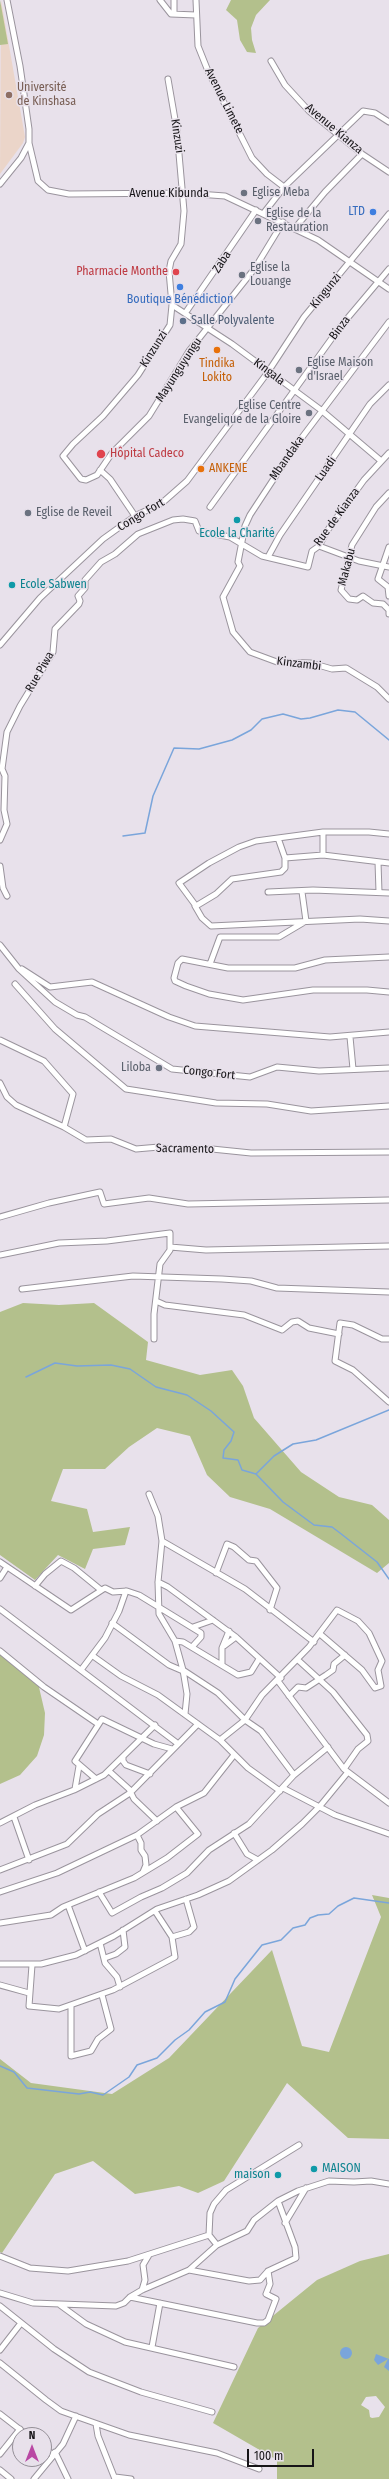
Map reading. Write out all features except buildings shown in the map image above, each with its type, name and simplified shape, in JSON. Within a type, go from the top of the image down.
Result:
[{"type":"street","name":"Avenue Kibunda","points":[[7,0],[20,66],[29,129],[29,143],[38,181],[43,186],[54,192],[75,194],[184,193],[225,196],[295,228],[350,261],[389,289]]},
{"type":"street","points":[[160,0],[171,14],[196,15]]},
{"type":"street","points":[[174,0],[174,14]]},
{"type":"street","name":"Avenue Limete","points":[[196,0],[198,46],[208,71],[252,158],[267,174],[284,187]]},
{"type":"street","name":"Avenue Kianza","points":[[271,61],[285,85],[309,111],[362,154],[389,172]]},
{"type":"street","name":"Kinzuzi","points":[[168,79],[184,193]]},
{"type":"street","points":[[263,214],[284,187],[364,110],[375,113],[389,122]]},
{"type":"street","points":[[0,184],[21,158],[29,143]]},
{"type":"street","points":[[295,228],[325,192],[362,154]]},
{"type":"street","name":"Kinzunzi","points":[[63,456],[73,444],[103,416],[147,362],[170,325],[172,305],[169,271],[171,261],[181,244],[184,228],[184,193]]},
{"type":"street","name":"Zaba","points":[[186,312],[256,210]]},
{"type":"street","name":"Kingunzi","points":[[268,372],[304,318],[389,214]]},
{"type":"street","name":"Mayunguyungu","points":[[63,456],[84,480],[93,478],[112,453],[149,416],[176,370],[207,327],[255,268],[283,222]]},
{"type":"street","name":"Binza","points":[[210,507],[340,327],[389,269]]},
{"type":"street","name":"Kingala","points":[[172,305],[186,312],[321,410],[380,460]]},
{"type":"street","name":"Mbandaka","points":[[242,543],[250,515],[321,410],[389,322]]},
{"type":"street","name":"Congo Fort","points":[[0,646],[52,587],[103,539],[135,516],[162,503],[187,481],[268,372]]},
{"type":"street","name":"Luadi","points":[[268,557],[276,540],[370,404],[389,385]]},
{"type":"street","name":"Rue de Kianza","points":[[242,543],[262,556],[308,566],[312,551],[319,546],[333,522],[380,460],[389,453]]},
{"type":"street","points":[[100,470],[110,479],[135,516]]},
{"type":"street","name":"Makabu","points":[[389,493],[366,521],[348,557],[341,586],[342,594],[349,599],[357,600],[363,596],[373,603],[383,604],[389,610],[389,614]]},
{"type":"street","name":"Rue Piwa","points":[[0,840],[7,824],[2,769],[8,732],[20,706],[53,652],[55,629],[79,604],[80,601],[78,596],[85,588],[85,580],[89,574],[103,560],[115,554],[138,534],[173,520],[190,519],[195,522],[199,531],[226,536],[242,543]]},
{"type":"street","name":"Kinzambi","points":[[242,543],[238,562],[240,566],[223,597],[232,632],[240,643],[252,654],[277,662],[311,663],[332,669],[346,668],[370,682],[389,698]]},
{"type":"street","points":[[319,546],[348,557],[389,567]]},
{"type":"street","points":[[389,547],[378,579],[388,587],[389,596]]},
{"type":"street","points":[[389,834],[369,832],[323,832],[250,843],[239,847],[202,867],[179,883],[202,918],[211,926],[360,919],[389,921]]},
{"type":"street","points":[[323,832],[323,855]]},
{"type":"street","points":[[195,906],[216,894],[227,882],[236,878],[283,871],[285,858],[278,838]]},
{"type":"street","points":[[285,858],[323,855],[389,863]]},
{"type":"street","points":[[378,862],[379,892]]},
{"type":"street","points":[[0,866],[3,888],[7,896]]},
{"type":"street","points":[[268,892],[389,893]]},
{"type":"street","points":[[302,892],[306,921]]},
{"type":"street","points":[[210,964],[220,937],[278,938],[306,921]]},
{"type":"street","name":"Congo Fort","points":[[0,945],[19,969],[55,1002],[77,1015],[85,1017],[172,1069],[250,1077],[277,1067],[319,1071],[389,1068]]},
{"type":"street","points":[[389,957],[325,960],[312,965],[295,968],[238,968],[179,960],[175,981],[215,996],[243,1000],[313,990],[367,990],[389,992]]},
{"type":"street","points":[[19,969],[50,987],[92,982],[169,1016],[196,1026],[350,1037],[362,1034],[389,1032]]},
{"type":"street","points":[[15,984],[55,1029],[126,1089],[216,1103],[267,1104],[315,1112],[389,1106]]},
{"type":"street","points":[[350,1037],[353,1069]]},
{"type":"street","points":[[0,1040],[44,1061],[73,1094],[64,1127]]},
{"type":"street","name":"Sacramento","points":[[0,1084],[7,1097],[16,1105],[64,1127],[86,1140],[111,1139],[136,1149],[159,1147],[168,1150],[212,1149],[251,1153],[389,1152]]},
{"type":"street","points":[[0,1217],[49,1203],[100,1192],[104,1204],[149,1198],[188,1204],[389,1200]]},
{"type":"street","points":[[0,1255],[59,1243],[107,1241],[166,1233],[171,1235],[170,1247],[160,1264],[154,1339]]},
{"type":"street","points":[[170,1247],[206,1250],[389,1246]]},
{"type":"street","points":[[22,1289],[125,1276],[249,1280],[277,1288],[389,1292]]},
{"type":"street","points":[[156,1301],[166,1305],[244,1315],[282,1330],[292,1322],[298,1321],[309,1328],[339,1334]]},
{"type":"street","points":[[389,1339],[382,1339],[354,1326],[340,1324],[335,1361],[353,1370],[389,1402]]},
{"type":"street","points":[[149,1494],[158,1516],[162,1541],[158,1582],[158,1607],[161,1619],[175,1641],[183,1670],[187,1694],[184,1714]]},
{"type":"street","points":[[162,1541],[258,1599],[270,1610],[314,1642]]},
{"type":"street","points":[[216,1573],[227,1544],[234,1547],[249,1560],[256,1561],[277,1588],[270,1610]]},
{"type":"street","points":[[35,1586],[45,1574],[61,1561],[78,1571],[101,1590]]},
{"type":"street","points":[[0,1562],[72,1610],[105,1588],[112,1592],[126,1591],[139,1595],[201,1633],[201,1636],[192,1647]]},
{"type":"street","points":[[0,1578],[6,1567]]},
{"type":"street","points":[[158,1582],[168,1587],[236,1636],[279,1679],[289,1696],[346,1771],[389,1803]]},
{"type":"street","points":[[81,1670],[93,1656],[119,1611],[126,1591]]},
{"type":"street","points":[[0,1609],[156,1725],[177,1743]]},
{"type":"street","points":[[220,1740],[246,1720],[262,1695],[314,1642],[337,1610],[363,1624],[376,1645],[382,1661],[378,1670],[381,1686],[375,1688],[362,1670],[320,1634]]},
{"type":"street","points":[[193,1627],[213,1620]]},
{"type":"street","points":[[112,1623],[169,1665],[183,1670],[218,1693],[246,1720],[261,1731],[294,1775]]},
{"type":"street","points":[[222,1665],[223,1646],[229,1631]]},
{"type":"street","points":[[223,1646],[236,1636]]},
{"type":"street","points":[[175,1641],[180,1640],[238,1675],[251,1672],[259,1659]]},
{"type":"street","points":[[0,1652],[44,1687],[98,1724]]},
{"type":"street","points":[[93,1656],[121,1676],[158,1695],[220,1740],[254,1773],[281,1790],[320,1806],[335,1815],[389,1834]]},
{"type":"street","points":[[289,1696],[298,1687],[306,1688],[333,1670],[334,1664],[345,1656]]},
{"type":"street","points":[[0,1964],[32,1965],[60,1960],[85,1951],[155,1910],[229,1881],[258,1860],[320,1806],[346,1771],[358,1749],[366,1744],[368,1738],[350,1712],[320,1679],[298,1660]]},
{"type":"street","points":[[96,1779],[75,1761],[98,1724],[103,1719],[141,1738],[172,1749]]},
{"type":"street","points":[[0,1870],[67,1844],[98,1814],[130,1793],[150,1774],[177,1743],[198,1724]]},
{"type":"street","points":[[0,1823],[35,1805],[74,1790],[109,1771],[141,1738],[156,1725]]},
{"type":"street","points":[[100,1892],[112,1913],[141,1897],[162,1888],[187,1873],[209,1850],[234,1832],[249,1824],[294,1775],[328,1747]]},
{"type":"street","points":[[0,1892],[57,1873],[137,1835],[176,1807],[204,1793],[234,1755]]},
{"type":"street","points":[[123,1757],[122,1762],[126,1765],[150,1774]]},
{"type":"street","points":[[74,1790],[78,1780],[79,1766]]},
{"type":"street","points":[[109,1771],[129,1789],[130,1793],[157,1821]]},
{"type":"street","points":[[0,1923],[48,1916],[68,1905],[142,1872],[198,1835],[176,1807]]},
{"type":"street","points":[[14,1817],[29,1860]]},
{"type":"street","points":[[234,1832],[247,1854],[258,1860]]},
{"type":"street","points":[[137,1835],[142,1850],[146,1856],[146,1865],[142,1872]]},
{"type":"street","points":[[172,1938],[189,1932],[194,1927],[186,1899]]},
{"type":"street","points":[[68,1905],[85,1951]]},
{"type":"street","points":[[32,1965],[29,2006],[47,2009],[71,2006],[120,1987],[137,1976],[175,1958],[172,1938],[155,1910]]},
{"type":"street","points":[[105,1958],[116,1954],[125,1947],[123,1930]]},
{"type":"street","points":[[100,1943],[105,1958],[120,1987]]},
{"type":"street","points":[[0,1985],[29,1993]]},
{"type":"street","points":[[71,2006],[70,2056],[90,2051],[98,2039],[111,2029],[102,1995]]},
{"type":"street","points":[[217,2245],[209,2235],[210,2213],[214,2204],[226,2190],[299,2145]]},
{"type":"street","points":[[0,2293],[34,2303],[116,2306],[142,2290],[189,2270],[217,2245],[247,2231],[254,2220],[278,2201],[306,2187],[329,2181],[371,2181],[389,2184]]},
{"type":"street","points":[[285,2223],[306,2187]]},
{"type":"street","points":[[189,2270],[249,2281],[260,2280],[268,2271],[297,2256],[278,2201]]},
{"type":"street","points":[[0,2256],[30,2268],[68,2271],[122,2263],[209,2235]]},
{"type":"street","points":[[142,2290],[145,2280],[144,2265],[149,2255]]},
{"type":"street","points":[[130,2297],[257,2323],[264,2322],[268,2320],[276,2298],[266,2294],[270,2284],[268,2271]]},
{"type":"street","points":[[152,2347],[160,2303]]},
{"type":"street","points":[[59,2305],[72,2316],[125,2342],[234,2367]]},
{"type":"street","points":[[0,2306],[89,2372],[141,2392],[212,2412]]},
{"type":"street","points":[[0,2350],[21,2323]]},
{"type":"street","points":[[0,2362],[61,2411],[129,2435],[217,2453],[259,2469]]},
{"type":"street","points":[[0,2414],[17,2427]]},
{"type":"street","points":[[34,2479],[38,2476],[66,2438],[76,2416]]},
{"type":"street","points":[[96,2424],[98,2436],[115,2478],[131,2479]]},
{"type":"street","points":[[0,2454],[12,2439]]},
{"type":"street","points":[[54,2453],[68,2479]]},
{"type":"street","points":[[0,2470],[11,2479]]},
{"type":"shaded area","name":"Université de Kinshasa","points":[[1,0],[25,137],[23,143],[0,174]]},
{"type":"green space","points":[[0,0],[8,44],[0,45]]},
{"type":"green space","points":[[231,0],[270,0],[256,15],[251,28],[252,40],[256,53],[247,52],[240,40],[237,20],[226,10]]},
{"type":"green space","points":[[23,1303],[59,1305],[94,1303],[148,1342],[146,1360],[200,1375],[232,1370],[243,1386],[254,1418],[301,1472],[339,1497],[372,1505],[389,1520],[389,1563],[377,1573],[270,1509],[230,1497],[207,1475],[190,1436],[157,1428],[129,1447],[105,1469],[63,1469],[51,1501],[87,1509],[93,1532],[130,1527],[125,1545],[93,1549],[85,1569],[58,1555],[35,1580],[0,1555],[0,1312]]},
{"type":"green space","points":[[0,1654],[38,1683],[45,1713],[44,1735],[37,1756],[20,1775],[0,1784]]},
{"type":"green space","points":[[372,1895],[389,1898],[389,2139],[348,2138],[287,2083],[224,2181],[198,2193],[179,2186],[135,2194],[93,2161],[55,2174],[2,2253],[0,2252],[0,2059],[31,2083],[112,2094],[169,2058],[272,1950],[302,2046],[329,2052],[381,1917]]},
{"type":"green space","points":[[389,2254],[389,2479],[277,2479],[277,2460],[213,2423],[258,2328],[317,2280],[360,2261]],"holes":[[[376,2396],[385,2407],[379,2417],[372,2418],[370,2417],[369,2410],[361,2405],[366,2397]]]},
{"type":"water","points":[[344,2347],[348,2347],[352,2353],[348,2359],[344,2359],[340,2355],[340,2351]]},
{"type":"water","points":[[376,2354],[389,2359],[389,2371],[384,2367],[388,2359],[378,2365],[374,2360]]},
{"type":"waterway","points":[[123,836],[145,833],[153,796],[174,748],[199,749],[232,740],[251,730],[262,719],[283,714],[301,719],[338,710],[355,712],[389,740]]},
{"type":"waterway","points":[[26,1377],[55,1363],[77,1366],[111,1365],[130,1369],[156,1387],[187,1395],[211,1411],[234,1432],[231,1441],[224,1450],[223,1458],[238,1460],[242,1470],[256,1474],[283,1502],[314,1525],[332,1527],[377,1562],[389,1579]]},
{"type":"waterway","points":[[256,1474],[274,1456],[293,1444],[316,1440],[389,1410]]},
{"type":"waterway","points":[[0,2066],[14,2072],[27,2088],[79,2094],[90,2092],[103,2095],[129,2077],[137,2065],[157,2058],[175,2040],[189,2030],[205,2012],[225,2002],[235,1979],[262,1945],[281,1940],[293,1928],[305,1925],[310,1918],[318,1915],[329,1914],[338,1906],[354,1898],[389,1903]]},
{"type":"place","name":"Université de Kinshasa","points":[[9,95]]},
{"type":"place","name":"Eglise Meba","points":[[244,193]]},
{"type":"place","name":"LTD","points":[[373,212]]},
{"type":"place","name":"Eglise de la Restauration","points":[[258,221]]},
{"type":"place","name":"Pharmacie Monthe","points":[[176,272]]},
{"type":"place","name":"Eglise la Louange","points":[[242,275]]},
{"type":"place","name":"Boutique Bénédiction","points":[[180,287]]},
{"type":"place","name":"Salle Polyvalente","points":[[183,321]]},
{"type":"place","name":"Tindika Lokito","points":[[217,350]]},
{"type":"place","name":"Eglise Maison d'Israel","points":[[299,370]]},
{"type":"place","name":"Eglise Centre Evangelique de la Gloire","points":[[309,413]]},
{"type":"place","name":"Hôpital Cadeco","points":[[101,454]]},
{"type":"place","name":"ANKENE","points":[[201,469]]},
{"type":"place","name":"Eglise de Reveil","points":[[28,513]]},
{"type":"place","name":"Ecole la Charité","points":[[237,520]]},
{"type":"place","name":"Ecole Sabwen","points":[[12,585]]},
{"type":"place","name":"Liloba","points":[[159,1068]]},
{"type":"place","name":"MAISON","points":[[314,2169]]},
{"type":"place","name":"maison","points":[[278,2175]]}]
